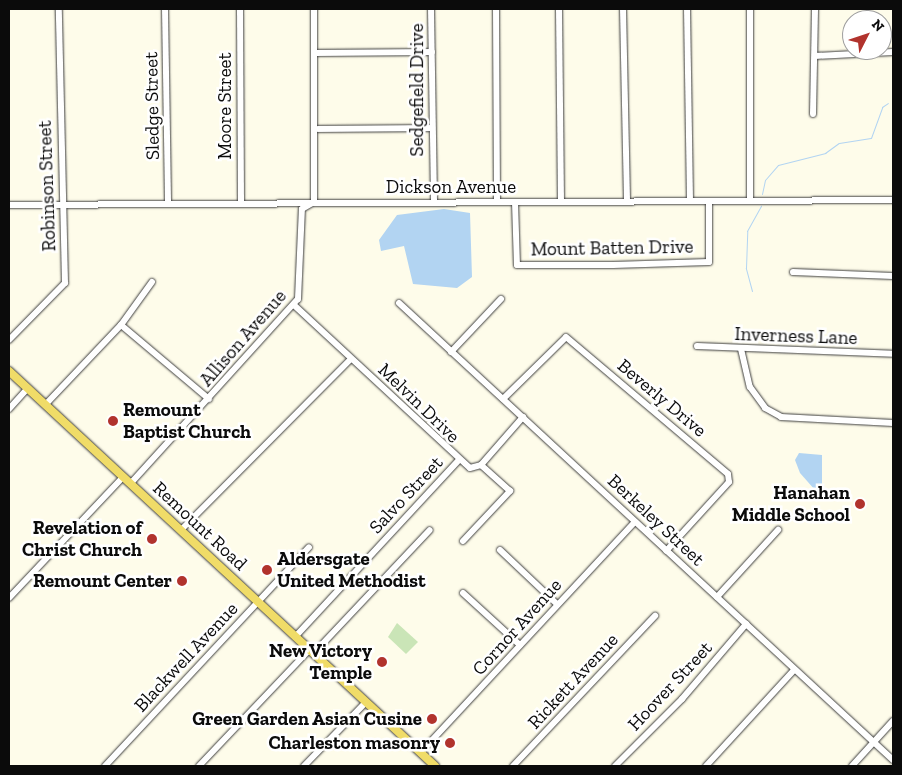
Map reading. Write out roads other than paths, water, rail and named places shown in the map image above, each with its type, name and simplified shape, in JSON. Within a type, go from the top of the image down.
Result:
[{"type":"main road","name":"Remount Road","points":[[9,371],[435,766]]},
{"type":"street","name":"Robinson Street","points":[[9,340],[65,283],[66,218],[60,206],[59,9]]},
{"type":"street","name":"Sledge Street","points":[[165,9],[168,203]]},
{"type":"street","name":"Moore Street","points":[[240,9],[241,203]]},
{"type":"street","points":[[314,9],[318,129],[314,202]]},
{"type":"street","name":"Sedgefield Drive","points":[[432,9],[434,202]]},
{"type":"street","points":[[496,9],[497,200]]},
{"type":"street","points":[[559,9],[561,201]]},
{"type":"street","points":[[623,9],[627,200]]},
{"type":"street","points":[[687,9],[690,201]]},
{"type":"street","points":[[750,9],[750,200]]},
{"type":"street","points":[[814,114],[815,9]]},
{"type":"street","points":[[315,53],[432,52]]},
{"type":"street","points":[[815,56],[893,52]]},
{"type":"street","points":[[318,129],[432,128]]},
{"type":"street","name":"Dickson Avenue","points":[[9,205],[60,206],[168,203],[497,200],[515,202],[893,200]]},
{"type":"street","name":"Mount Batten Drive","points":[[515,202],[517,265],[613,265],[709,262],[709,201]]},
{"type":"street","name":"Allison Avenue","points":[[131,483],[295,306],[301,290],[302,210],[314,202]]},
{"type":"street","points":[[794,272],[893,276]]},
{"type":"street","points":[[46,404],[121,325],[152,282]]},
{"type":"street","points":[[451,352],[501,299]]},
{"type":"street","name":"Berkeley Street","points":[[399,303],[524,417],[794,670],[875,741],[893,760]]},
{"type":"street","name":"Melvin Drive","points":[[295,306],[458,461],[470,468],[481,465]]},
{"type":"street","points":[[121,325],[209,399]]},
{"type":"street","name":"Beverly Drive","points":[[504,399],[566,337],[728,474],[729,482],[666,551]]},
{"type":"street","name":"Inverness Lane","points":[[697,346],[893,354]]},
{"type":"street","points":[[741,349],[750,387],[765,408],[780,417],[893,423]]},
{"type":"street","points":[[181,530],[351,359]]},
{"type":"street","points":[[9,409],[28,388]]},
{"type":"street","points":[[463,541],[510,490],[481,465],[524,417]]},
{"type":"street","name":"Salvo Street","points":[[295,637],[458,461]]},
{"type":"street","points":[[9,598],[123,476]]},
{"type":"street","name":"Cornor Avenue","points":[[421,752],[557,604],[636,522]]},
{"type":"street","points":[[199,766],[430,530]]},
{"type":"street","points":[[717,597],[778,530]]},
{"type":"street","name":"Blackwell Avenue","points":[[105,766],[309,547]]},
{"type":"street","points":[[500,550],[557,604]]},
{"type":"street","points":[[463,593],[520,645]]},
{"type":"street","name":"Rickett Avenue","points":[[513,766],[656,616]]},
{"type":"street","name":"Hoover Street","points":[[614,766],[682,699],[746,624]]},
{"type":"street","points":[[706,766],[794,670]]},
{"type":"street","points":[[304,766],[366,702]]},
{"type":"street","points":[[852,766],[893,721]]},
{"type":"water","points":[[444,209],[470,213],[472,277],[457,288],[413,284],[404,246],[381,251],[379,240],[397,215]]},
{"type":"water","points":[[799,453],[822,455],[822,488],[815,490],[800,473],[795,460]]},
{"type":"waterway","points":[[762,194],[765,180],[778,165],[825,153],[839,143],[871,138],[882,107],[888,103]]},
{"type":"waterway","points":[[752,291],[746,268],[747,231],[761,206]]},
{"type":"place","name":"Remount Baptist Church","points":[[113,421]]},
{"type":"place","name":"Hanahan Middle School","points":[[860,504]]},
{"type":"place","name":"Revelation of Christ Church","points":[[152,539]]},
{"type":"place","name":"Aldersgate United Methodist","points":[[267,570]]},
{"type":"place","name":"Remount Center","points":[[182,581]]},
{"type":"place","name":"New Victory Temple","points":[[382,662]]},
{"type":"place","name":"Green Garden Asian Cusine","points":[[432,719]]},
{"type":"place","name":"Charleston masonry","points":[[450,743]]}]
